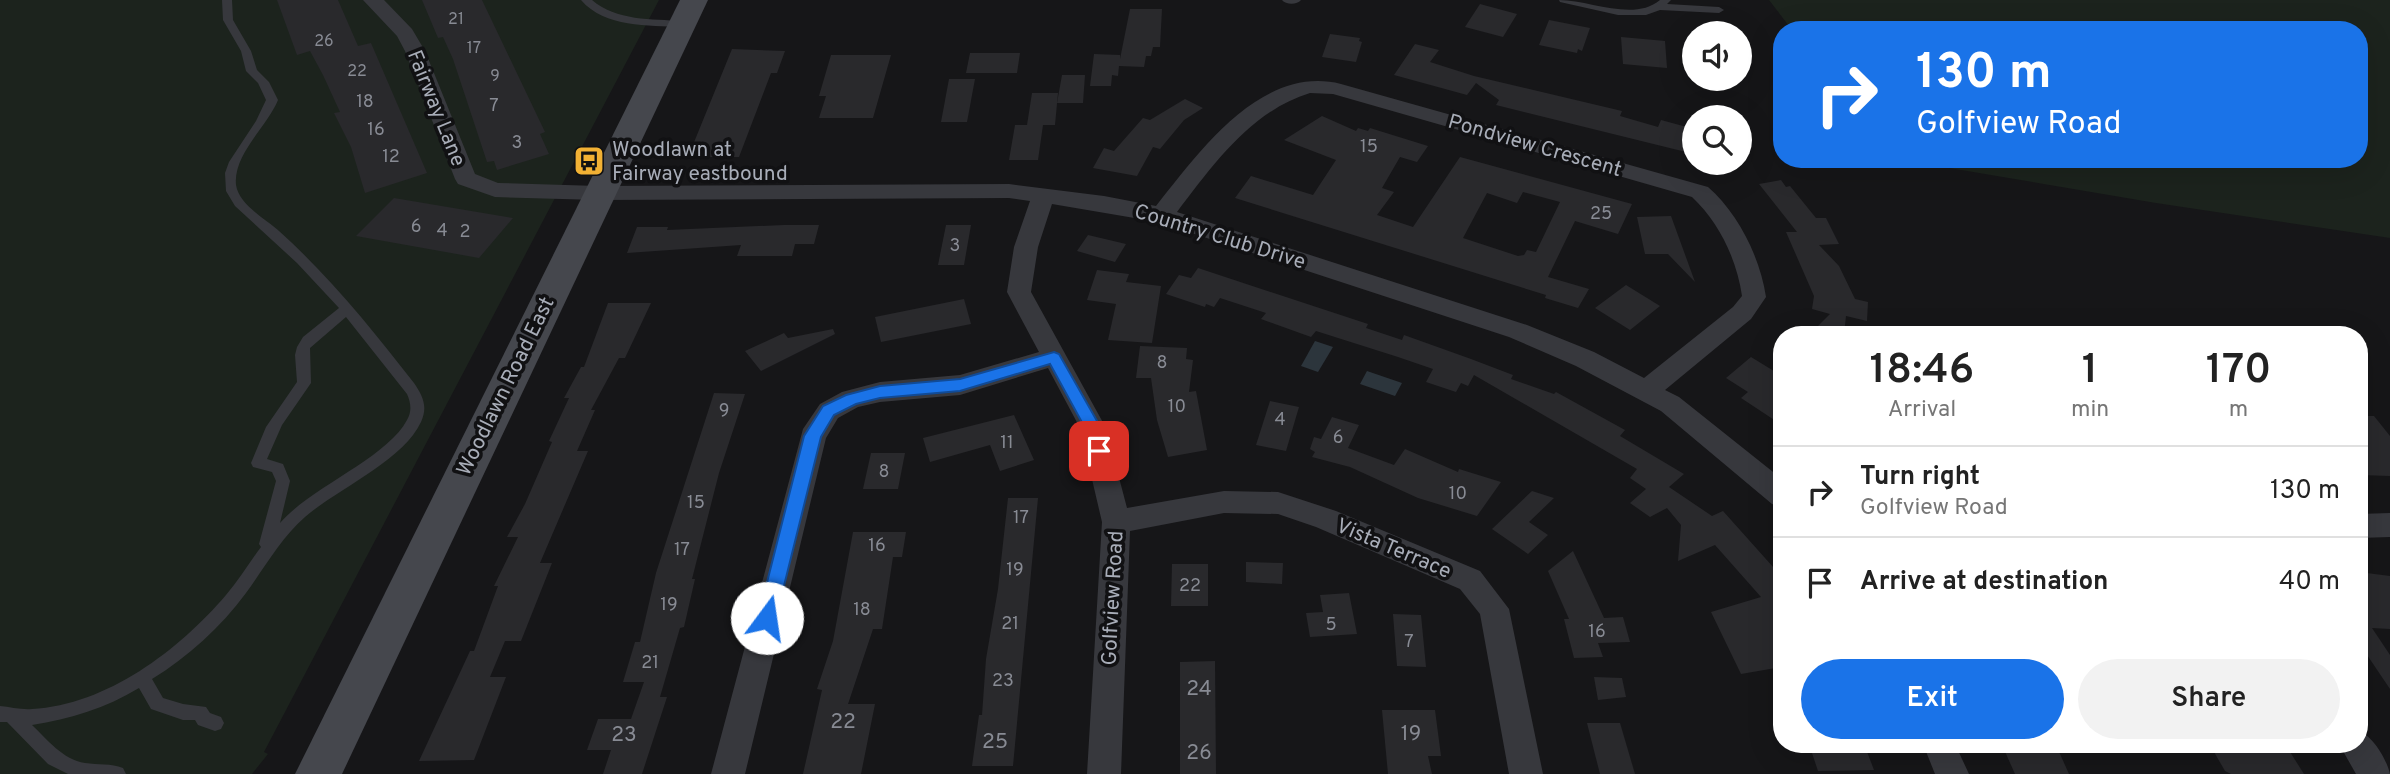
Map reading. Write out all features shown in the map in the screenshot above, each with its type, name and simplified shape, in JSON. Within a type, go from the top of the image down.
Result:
[{"type":"main road","name":"Woodlawn Road East","points":[[318,774],[688,12]]},
{"type":"street","name":"Fairway Lane","points":[[373,0],[405,33],[415,51],[466,179],[495,190],[598,193]]},
{"type":"street","name":"Pondview Crescent","points":[[1162,215],[1224,136],[1287,93],[1309,84],[1334,88],[1700,192],[1714,202],[1730,230],[1754,297],[1742,313],[1647,390]]},
{"type":"street","name":"Country Club Drive","points":[[598,193],[974,190],[1044,195],[1162,215],[1518,331],[1585,359],[1647,390],[1702,428],[1773,488]]},
{"type":"street","name":"Golfview Road","points":[[1044,195],[1026,247],[1019,292],[1093,428],[1116,522],[1104,774]]},
{"type":"street","points":[[728,774],[813,436],[829,411],[851,399],[880,392],[960,385],[1054,358]]},
{"type":"street","name":"Vista Terrace","points":[[1116,522],[1224,502],[1278,503],[1326,519],[1470,580],[1494,608],[1525,774]]},
{"type":"street","points":[[2368,526],[2390,525]]},
{"type":"street","points":[[1943,753],[1952,774]]},
{"type":"street","points":[[2361,753],[2375,774]]},
{"type":"lane","points":[[7,715],[45,716],[109,697],[143,679],[229,603],[266,550],[299,513],[329,489],[398,444],[414,427],[418,410],[415,395],[346,307],[292,250],[234,198],[230,185],[232,170],[261,125],[272,100],[263,82],[252,71],[246,51],[228,20],[227,0]]},
{"type":"lane","points":[[586,0],[598,11],[612,16],[688,12]]},
{"type":"lane","points":[[1287,0],[1296,0]]},
{"type":"lane","points":[[1564,0],[1618,11],[1646,12],[1663,3],[1719,10]]},
{"type":"lane","points":[[266,550],[283,481],[278,468],[258,463],[262,449],[278,417],[304,383],[302,354],[309,341],[342,316],[346,307]]},
{"type":"lane","points":[[143,679],[157,704],[183,712],[200,712],[204,719],[215,723]]},
{"type":"lane","points":[[7,715],[54,758],[80,771],[117,774]]},
{"type":"shaded area","points":[[0,0],[659,0],[264,752],[268,754],[252,774],[0,774]]},
{"type":"shaded area","points":[[1769,0],[2390,0],[2390,238],[2156,203],[1949,168],[2368,168],[2368,21],[1785,21]]},
{"type":"shaded area","points":[[1315,341],[1333,347],[1318,372],[1301,366]]},
{"type":"shaded area","points":[[1367,371],[1402,383],[1395,396],[1360,384]]},
{"type":"building","points":[[277,0],[338,0],[358,46],[371,43],[427,173],[365,193],[351,147],[334,113],[340,112],[310,51],[297,55]]},
{"type":"building","points":[[422,0],[482,0],[545,132],[540,134],[549,154],[497,170],[494,161],[487,162],[453,59],[443,37],[438,38]]},
{"type":"building","points":[[1480,4],[1517,14],[1503,37],[1465,27]]},
{"type":"building","points":[[1130,9],[1162,9],[1160,47],[1153,47],[1151,56],[1146,56],[1144,67],[1119,66],[1118,76],[1112,75],[1111,86],[1090,86],[1094,54],[1120,55],[1120,59]]},
{"type":"building","points":[[1549,20],[1590,28],[1582,51],[1578,49],[1577,53],[1539,45]]},
{"type":"building","points":[[1330,34],[1360,38],[1359,41],[1362,42],[1356,62],[1322,57]]},
{"type":"building","points":[[1621,37],[1665,41],[1667,68],[1623,64]]},
{"type":"building","points":[[1415,44],[1439,50],[1430,62],[1474,76],[1622,111],[1620,116],[1658,127],[1661,120],[1682,126],[1682,151],[1496,105],[1499,100],[1476,83],[1467,95],[1394,75]]},
{"type":"building","points":[[732,49],[785,51],[777,73],[771,73],[739,157],[688,157]]},
{"type":"building","points":[[970,53],[1020,53],[1017,73],[966,73]]},
{"type":"building","points":[[831,55],[891,55],[873,118],[819,118],[826,96],[819,96]]},
{"type":"building","points":[[1062,75],[1085,75],[1083,103],[1057,103]]},
{"type":"building","points":[[949,79],[975,79],[967,122],[941,122]]},
{"type":"building","points":[[1032,93],[1058,93],[1055,125],[1043,125],[1038,160],[1009,160],[1015,125],[1027,125]]},
{"type":"building","points":[[1185,99],[1203,108],[1184,120],[1160,149],[1153,147],[1137,176],[1093,168],[1104,148],[1114,151],[1143,118],[1150,120]]},
{"type":"building","points":[[1322,116],[1356,131],[1358,128],[1368,131],[1370,128],[1428,146],[1417,162],[1400,157],[1382,188],[1394,192],[1377,215],[1413,227],[1460,157],[1632,204],[1618,234],[1575,221],[1548,277],[1589,289],[1578,308],[1545,298],[1546,295],[1235,198],[1251,176],[1313,195],[1336,160],[1284,140]],"holes":[[[1523,192],[1560,202],[1536,252],[1527,250],[1524,255],[1518,256],[1463,238],[1487,193],[1517,203]]]},
{"type":"building","points":[[1781,180],[1786,187],[1790,186],[1816,218],[1826,218],[1839,244],[1819,245],[1839,266],[1855,299],[1868,302],[1867,321],[1846,316],[1845,326],[1818,326],[1830,314],[1812,309],[1814,296],[1786,232],[1797,232],[1759,184]]},
{"type":"building","points":[[394,198],[513,218],[479,258],[356,236]]},
{"type":"building","points":[[1671,216],[1695,282],[1668,254],[1645,254],[1637,217]]},
{"type":"building","points":[[819,225],[814,244],[795,244],[792,256],[737,256],[741,245],[627,253],[637,227],[668,227],[667,230]]},
{"type":"building","points":[[946,225],[971,225],[964,265],[938,265]]},
{"type":"building","points":[[1088,235],[1126,244],[1115,262],[1077,251]]},
{"type":"building","points":[[1198,268],[1368,324],[1366,328],[1402,340],[1404,335],[1513,375],[1511,379],[1554,394],[1556,392],[1625,430],[1620,436],[1684,474],[1669,487],[1712,516],[1723,511],[1773,567],[1773,669],[1741,674],[1711,612],[1761,597],[1715,545],[1678,561],[1681,525],[1667,508],[1650,517],[1630,503],[1646,489],[1630,478],[1637,469],[1474,375],[1468,386],[1461,383],[1456,392],[1426,382],[1433,369],[1398,357],[1316,331],[1311,337],[1261,319],[1266,313],[1220,298],[1214,307],[1206,304],[1205,307],[1166,294],[1179,275],[1191,278]]},
{"type":"building","points":[[1097,270],[1129,274],[1126,282],[1161,286],[1152,343],[1108,340],[1116,304],[1087,300]]},
{"type":"building","points":[[1626,285],[1660,306],[1630,330],[1595,308]]},
{"type":"building","points":[[964,299],[971,324],[881,342],[875,317]]},
{"type":"building","points":[[608,303],[651,303],[625,358],[619,358],[591,410],[595,410],[577,451],[588,451],[540,563],[552,563],[521,641],[505,641],[490,677],[506,677],[474,760],[419,761],[470,651],[474,651],[498,586],[494,586],[518,537],[507,537],[525,504],[552,442],[549,441],[569,398],[564,398],[581,367],[584,367]]},
{"type":"building","points":[[833,329],[835,334],[761,371],[745,351],[784,333],[788,338]]},
{"type":"building","points":[[1140,346],[1187,348],[1186,359],[1193,360],[1189,392],[1196,391],[1207,450],[1168,457],[1157,420],[1151,378],[1136,378]]},
{"type":"building","points":[[1751,357],[1773,370],[1773,419],[1741,398],[1748,392],[1726,378]]},
{"type":"building","points":[[714,393],[745,394],[719,473],[692,579],[695,579],[684,627],[680,628],[660,697],[667,697],[642,774],[603,774],[611,750],[587,750],[598,719],[631,719],[644,682],[623,682],[635,642],[640,642],[656,573]]},
{"type":"building","points":[[1270,401],[1299,407],[1286,451],[1256,445]]},
{"type":"building","points":[[1014,415],[1034,460],[1000,471],[990,445],[930,462],[923,438]]},
{"type":"building","points":[[2368,416],[2374,416],[2390,436],[2390,476],[2368,475]]},
{"type":"building","points":[[1332,417],[1359,425],[1348,448],[1394,465],[1405,449],[1458,472],[1459,469],[1501,482],[1477,516],[1418,498],[1350,467],[1312,457],[1315,452],[1310,449],[1314,437],[1321,439]]},
{"type":"building","points":[[871,453],[905,453],[898,489],[863,489]]},
{"type":"building","points":[[1532,491],[1554,498],[1529,522],[1548,535],[1528,554],[1492,529]]},
{"type":"building","points":[[1008,498],[1038,498],[1013,766],[972,766],[979,715],[982,715],[986,659],[998,589]]},
{"type":"building","points":[[853,532],[906,532],[902,557],[893,557],[882,629],[873,629],[848,704],[875,704],[861,774],[803,774],[822,690],[817,689],[833,641]]},
{"type":"building","points":[[1573,551],[1604,618],[1623,617],[1630,642],[1598,643],[1603,657],[1574,658],[1564,619],[1569,619],[1548,571]]},
{"type":"building","points":[[1246,562],[1283,563],[1282,584],[1246,582]]},
{"type":"building","points":[[1172,564],[1208,564],[1208,606],[1171,606]]},
{"type":"building","points":[[2368,573],[2390,576],[2390,629],[2372,628],[2390,655],[2390,689],[2368,656]]},
{"type":"building","points":[[1349,593],[1357,634],[1310,637],[1306,613],[1323,612],[1320,595]]},
{"type":"building","points":[[1393,614],[1421,615],[1426,667],[1397,666]]},
{"type":"building","points":[[1215,661],[1216,774],[1180,774],[1180,662]]},
{"type":"building","points":[[1594,677],[1622,678],[1626,697],[1598,700]]},
{"type":"building","points":[[1382,710],[1435,710],[1441,756],[1428,756],[1432,774],[1388,774]]},
{"type":"building","points":[[1587,723],[1620,723],[1635,774],[1600,774]]},
{"type":"building","points":[[1812,753],[1867,753],[1874,770],[1818,771]]},
{"type":"building","points":[[2006,753],[2060,753],[2069,774],[2015,774]]},
{"type":"building","points":[[2215,753],[2291,753],[2304,774],[2231,774],[2225,771]]},
{"type":"place","name":"Woodlawn at Fairway eastbound","points":[[589,161]]},
{"type":"route","points":[[767,618],[813,436],[829,411],[851,399],[880,392],[960,385],[1054,358],[1076,393],[1093,428],[1099,451]]}]
